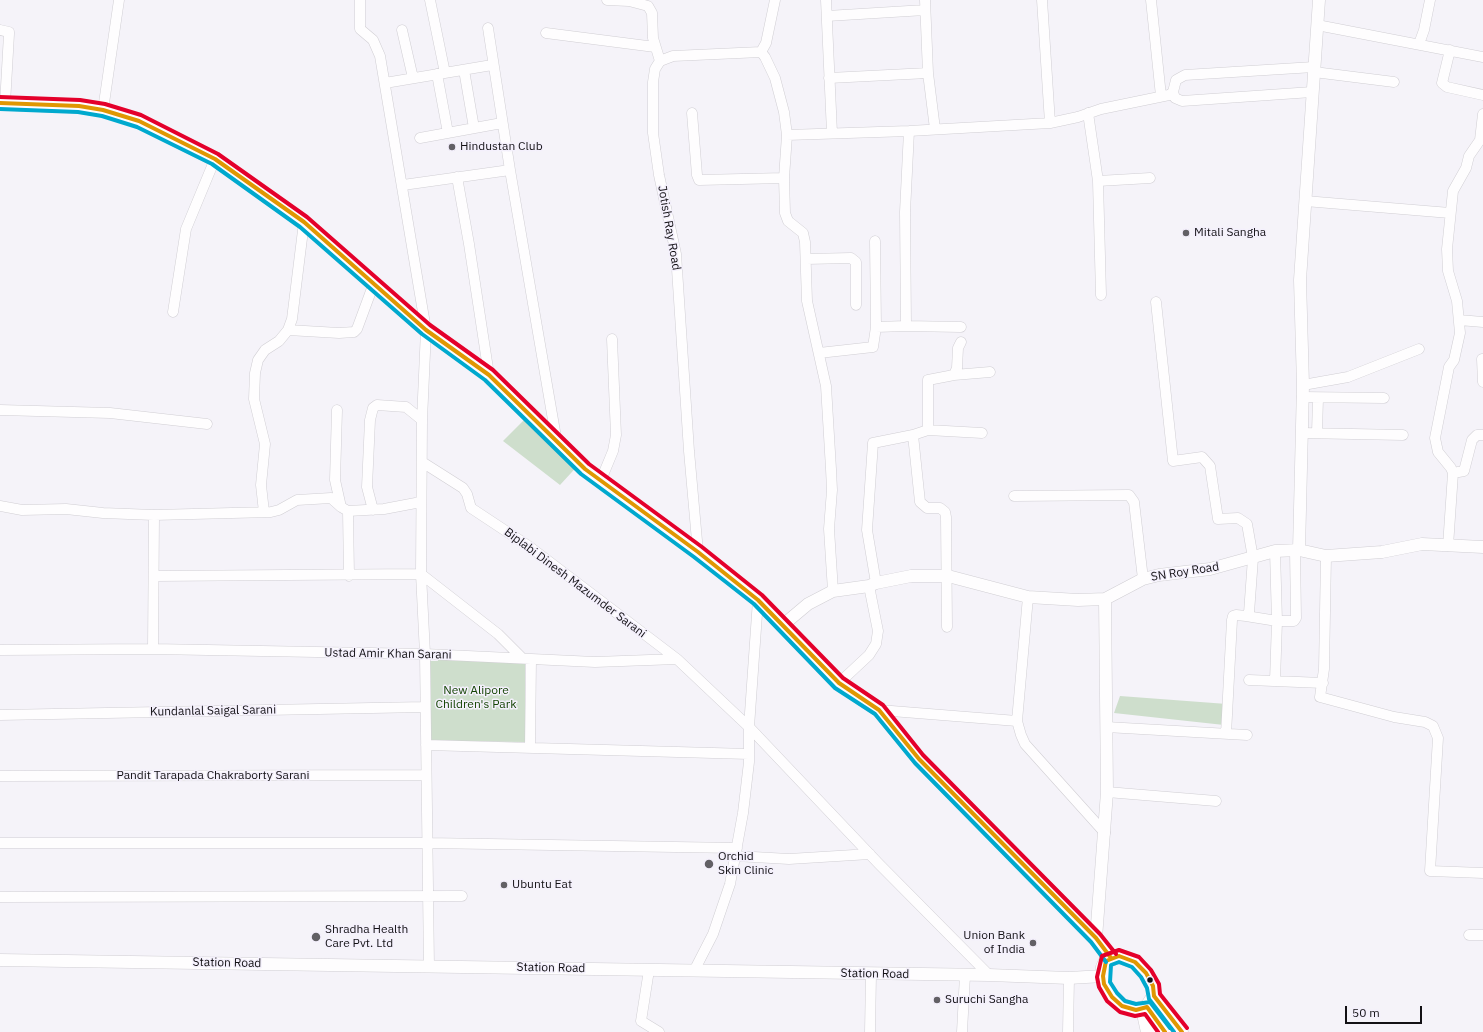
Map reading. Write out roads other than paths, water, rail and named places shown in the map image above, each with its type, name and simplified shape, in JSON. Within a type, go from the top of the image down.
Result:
[{"type":"main road","points":[[2,104],[79,106],[103,110],[139,121],[215,159],[304,222],[426,330],[489,376],[519,403],[557,443],[601,480],[698,552],[758,600],[839,683],[879,710],[919,759],[1096,938],[1111,958]]},
{"type":"main road","points":[[1140,1032],[1145,1005],[1153,986],[1146,973],[1135,962],[1119,956],[1106,961],[1103,967],[1102,976],[1104,984],[1112,996],[1122,1006],[1145,1005]]},
{"type":"main road","points":[[1145,1005],[1148,1032]]},
{"type":"street","points":[[103,110],[119,0]]},
{"type":"street","points":[[360,0],[360,29],[373,40],[376,45],[385,83],[426,330],[422,420],[421,574],[425,654],[429,967]]},
{"type":"street","points":[[430,0],[448,133]]},
{"type":"street","points":[[607,0],[629,1],[648,6],[652,13],[652,33],[660,61],[673,56],[761,52],[766,56],[775,78],[784,112],[786,135],[784,178],[785,213],[788,221],[803,233],[806,242],[807,301],[826,386],[832,469],[829,529],[833,591]]},
{"type":"street","points":[[761,52],[766,43],[775,0]]},
{"type":"street","points":[[826,0],[832,133]]},
{"type":"street","points":[[1042,0],[1050,123]]},
{"type":"street","points":[[1151,0],[1161,96]]},
{"type":"street","points":[[1226,734],[1233,616],[1246,616],[1277,621],[1294,621],[1296,618],[1297,550],[1302,433],[1300,280],[1319,0]]},
{"type":"street","points":[[1419,44],[1424,30],[1430,0]]},
{"type":"street","points":[[827,16],[925,5],[928,74],[935,129]]},
{"type":"street","points":[[1317,25],[1483,57]]},
{"type":"street","points":[[488,28],[492,65],[557,443]]},
{"type":"street","points":[[0,30],[9,32],[3,73],[2,104]]},
{"type":"street","points":[[402,30],[413,78]]},
{"type":"street","points":[[546,33],[655,47]]},
{"type":"street","points":[[1450,50],[1442,83],[1447,87],[1483,95]]},
{"type":"street","name":"Jotish Ray Road","points":[[660,61],[655,69],[653,82],[654,133],[659,175],[676,254],[689,451],[698,552]]},
{"type":"street","points":[[385,83],[492,65]]},
{"type":"street","points":[[1312,92],[1182,101],[1174,98],[1173,92],[1176,80],[1185,75],[1314,69],[1394,82]]},
{"type":"street","points":[[464,70],[474,128]]},
{"type":"street","points":[[829,78],[928,74]]},
{"type":"street","points":[[786,135],[909,131],[1050,123],[1169,95],[1173,92]]},
{"type":"street","points":[[692,113],[696,175],[699,180],[784,178]]},
{"type":"street","points":[[1088,113],[1098,181],[1101,294]]},
{"type":"street","points":[[1448,546],[1453,473],[1451,468],[1438,452],[1435,438],[1449,367],[1454,360],[1458,341],[1459,320],[1457,301],[1448,271],[1447,249],[1453,191],[1466,168],[1468,156],[1480,140],[1483,114]]},
{"type":"street","points":[[420,138],[502,123]]},
{"type":"street","points":[[906,326],[905,212],[909,131]]},
{"type":"street","points":[[173,312],[186,229],[215,159]]},
{"type":"street","points":[[403,185],[510,170]]},
{"type":"street","points":[[457,177],[469,244],[489,376]]},
{"type":"street","points":[[1098,181],[1150,178]]},
{"type":"street","points":[[1305,201],[1450,212]]},
{"type":"street","points":[[264,512],[262,484],[265,444],[254,399],[256,373],[258,360],[265,350],[279,341],[288,330],[292,319],[304,222]]},
{"type":"street","points":[[819,352],[873,347],[876,327],[875,241]]},
{"type":"street","points":[[806,259],[851,258],[856,262],[856,305]]},
{"type":"street","points":[[288,330],[339,333],[354,332],[357,329],[374,284]]},
{"type":"street","points":[[1156,302],[1173,461],[1202,457],[1210,466],[1218,519],[1238,518],[1247,524],[1253,558],[1250,608],[1246,616]]},
{"type":"street","points":[[1459,320],[1483,322]]},
{"type":"street","points":[[876,327],[961,327]]},
{"type":"street","points":[[601,480],[613,451],[616,434],[612,339]]},
{"type":"street","points":[[954,375],[957,368],[958,348],[961,342]]},
{"type":"street","points":[[1302,391],[1348,377],[1419,350]]},
{"type":"street","points":[[1482,359],[1483,382]]},
{"type":"street","points":[[928,430],[928,380],[954,375],[990,372]]},
{"type":"street","points":[[1302,391],[1318,398],[1384,398]]},
{"type":"street","points":[[1317,432],[1318,398]]},
{"type":"street","points":[[373,510],[367,487],[370,420],[373,408],[377,405],[406,407],[422,420]]},
{"type":"street","points":[[0,410],[110,413],[207,424]]},
{"type":"street","points":[[337,410],[336,480],[345,509],[349,576]]},
{"type":"street","points":[[839,683],[869,655],[876,644],[878,631],[867,530],[873,443],[913,435],[928,430],[982,433]]},
{"type":"street","points":[[1302,433],[1317,432],[1403,435]]},
{"type":"street","points":[[913,435],[920,502],[927,508],[940,508],[945,512],[948,576],[947,627]]},
{"type":"street","points":[[1453,473],[1464,471],[1472,440],[1478,435],[1483,435]]},
{"type":"street","name":"Biplabi Dinesh Mazumder Sarani","points":[[422,462],[463,488],[468,497],[471,508],[530,547],[677,659]]},
{"type":"street","points":[[1014,496],[1118,494],[1129,496],[1134,502],[1143,579]]},
{"type":"street","points":[[0,506],[22,510],[66,509],[103,513],[154,515],[264,512],[279,510],[297,500],[331,498],[345,509],[373,510],[421,502]]},
{"type":"street","points":[[153,649],[154,515]]},
{"type":"street","name":"SN Roy Road","points":[[783,625],[808,604],[833,591],[911,576],[948,576],[1028,597],[1078,600],[1105,599],[1143,579],[1159,575],[1210,569],[1275,551],[1297,550],[1326,556],[1382,552],[1422,544],[1483,547]]},
{"type":"street","points":[[1275,551],[1277,621],[1275,681]]},
{"type":"street","points":[[1326,556],[1323,683],[1320,697],[1394,717],[1425,722],[1433,726],[1438,738],[1430,871],[1483,874]]},
{"type":"street","points":[[154,576],[349,576],[421,574],[498,634],[526,659],[530,747]]},
{"type":"street","points":[[1028,597],[1017,721],[1021,735],[1025,744],[1105,833]]},
{"type":"street","points":[[1096,938],[1107,792],[1105,599]]},
{"type":"street","points":[[694,971],[715,926],[730,884],[744,813],[758,600]]},
{"type":"street","name":"Ustad Amir Khan Sarani","points":[[0,650],[153,649],[425,654],[595,662],[677,659]]},
{"type":"street","points":[[677,659],[749,727],[989,976]]},
{"type":"street","points":[[1249,680],[1323,683]]},
{"type":"street","name":"Kundanlal Saigal Sarani","points":[[0,715],[425,707]]},
{"type":"street","points":[[879,710],[1017,721]]},
{"type":"street","points":[[1106,727],[1247,735]]},
{"type":"street","points":[[426,745],[749,754]]},
{"type":"street","name":"Pandit Tarapada Chakraborty Sarani","points":[[0,776],[426,775]]},
{"type":"street","points":[[1107,792],[1216,801]]},
{"type":"street","points":[[0,843],[427,842],[737,852],[789,859],[870,854]]},
{"type":"street","points":[[0,897],[462,896]]},
{"type":"street","points":[[1469,935],[1483,935]]},
{"type":"street","name":"Station Road","points":[[0,960],[965,975],[1069,978],[1102,976]]},
{"type":"street","points":[[649,970],[641,1021],[659,1032]]},
{"type":"street","points":[[870,1032],[871,974]]},
{"type":"street","points":[[962,1032],[965,975]]},
{"type":"street","points":[[1068,1032],[1069,978]]},
{"type":"street","points":[[1145,1005],[1165,1032]]},
{"type":"street","points":[[1145,1005],[1182,1032]]},
{"type":"place","name":"Hindustan Club","points":[[452,147]]},
{"type":"place","name":"Mitali Sangha","points":[[1186,233]]},
{"type":"place","name":"Orchid Skin Clinic","points":[[709,864]]},
{"type":"place","name":"Ubuntu Eat","points":[[504,885]]},
{"type":"place","name":"Shradha Health Care Pvt. Ltd","points":[[316,937]]},
{"type":"place","name":"Union Bank of India","points":[[1033,943]]},
{"type":"place","name":"Suruchi Sangha","points":[[937,1000]]},
{"type":"park label","name":"New Alipore Children's Park","points":[[476,698]]}]
